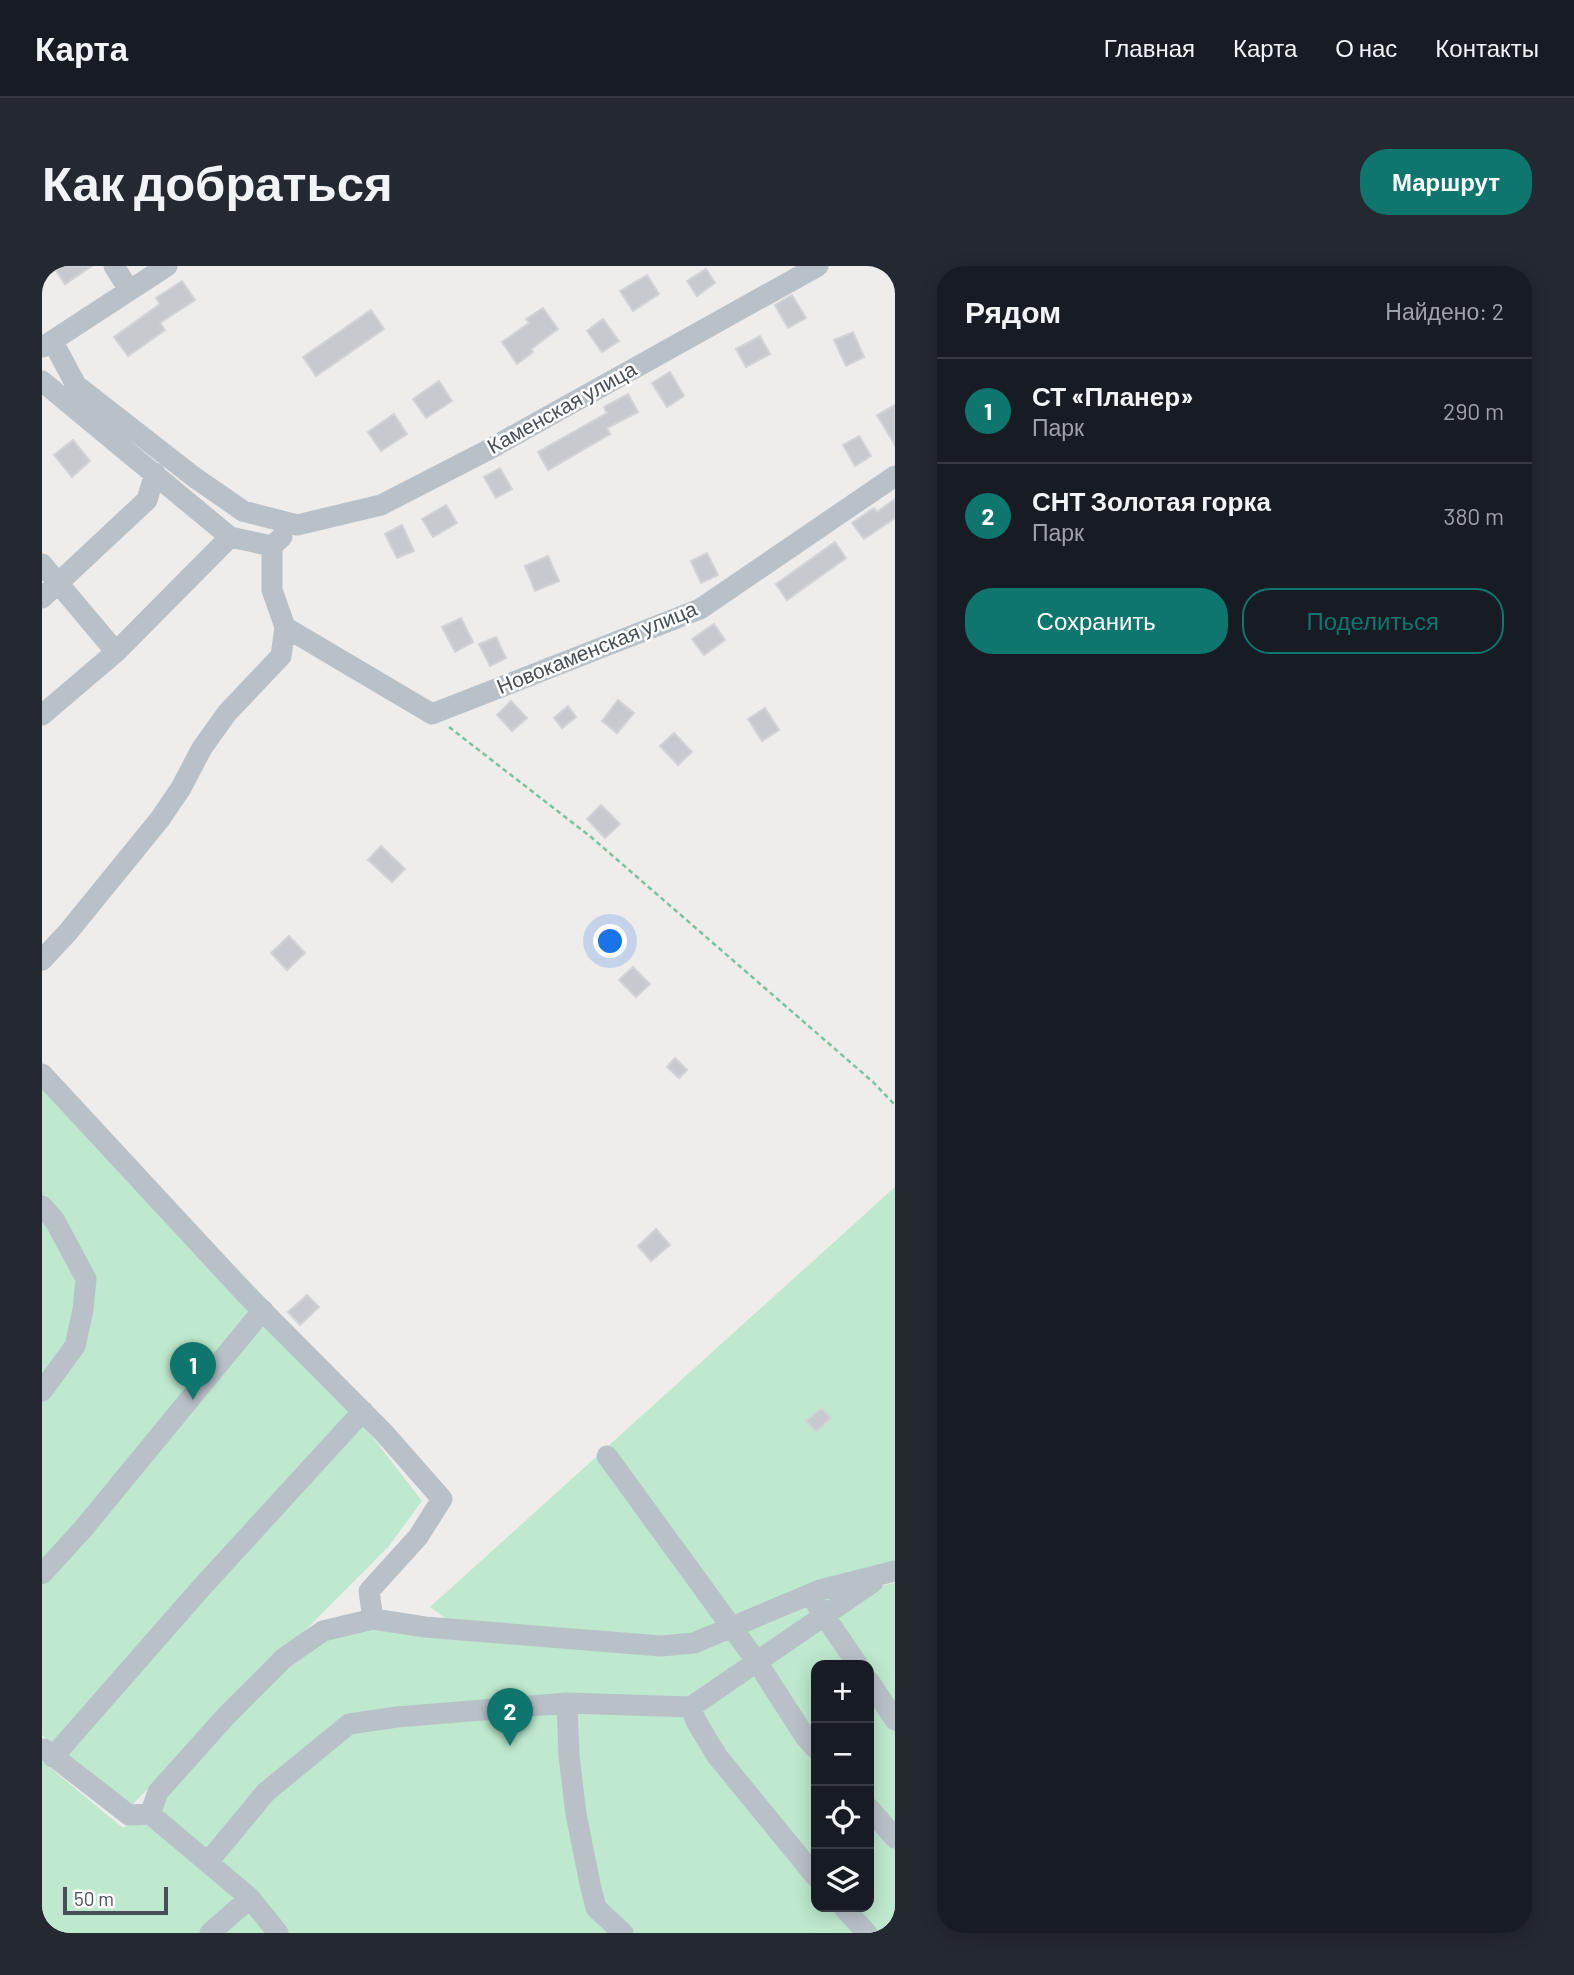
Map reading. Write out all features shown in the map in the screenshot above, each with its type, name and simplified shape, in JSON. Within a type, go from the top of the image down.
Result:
[{"type":"street","points":[[114,266],[129,290]]},
{"type":"street","points":[[167,266],[48,345],[76,385],[194,477],[243,511],[297,525]]},
{"type":"street","name":"Каменская улица","points":[[297,525],[381,505],[486,451],[818,266]]},
{"type":"street","points":[[42,381],[230,537],[272,547]]},
{"type":"street","points":[[42,598],[148,500],[155,473]]},
{"type":"street","name":"Новокаменская улица","points":[[432,713],[700,609],[895,476]]},
{"type":"street","points":[[42,960],[160,819],[181,788],[202,748],[227,713],[281,656],[285,627],[272,590],[272,547],[297,525]]},
{"type":"street","points":[[42,715],[116,653],[230,537]]},
{"type":"street","points":[[42,564],[116,653]]},
{"type":"street","points":[[285,627],[432,713]]},
{"type":"street","points":[[42,1074],[263,1310],[363,1411],[443,1499],[418,1537],[369,1591],[373,1619]]},
{"type":"street","points":[[42,1206],[55,1221],[86,1279],[75,1346],[42,1391]]},
{"type":"street","points":[[42,1574],[83,1529],[263,1310]]},
{"type":"street","points":[[278,1933],[250,1898],[150,1814],[129,1815],[47,1752],[363,1411]]},
{"type":"street","points":[[607,1456],[757,1662],[811,1744]]},
{"type":"street","points":[[150,1814],[158,1792],[227,1715],[284,1658],[323,1631],[373,1619],[425,1627],[661,1646],[694,1643],[810,1594],[889,1573]]},
{"type":"street","points":[[208,1862],[266,1792],[349,1724],[397,1717],[568,1703],[691,1707],[889,1573]]},
{"type":"street","points":[[810,1594],[855,1660]]},
{"type":"street","points":[[874,1688],[895,1720]]},
{"type":"street","points":[[568,1703],[569,1756],[576,1814],[590,1884],[596,1909],[622,1933]]},
{"type":"street","points":[[691,1707],[696,1721],[717,1756],[811,1871]]},
{"type":"street","points":[[874,1814],[895,1838]]},
{"type":"street","points":[[210,1933],[250,1898]]},
{"type":"street","points":[[848,1912],[867,1933]]},
{"type":"path","points":[[432,713],[591,837],[895,1104]]},
{"type":"green space","points":[[42,1064],[265,1298],[422,1501],[389,1546],[129,1808],[42,1735]]},
{"type":"green space","points":[[895,1187],[895,1563],[683,1643],[455,1625],[430,1607]]},
{"type":"green space","points":[[895,1583],[895,1933],[42,1933],[42,1761],[123,1828],[159,1801],[282,1667],[340,1633],[379,1627],[684,1652],[826,1597]]},
{"type":"building","points":[[53,266],[92,266],[65,284]]},
{"type":"building","points":[[706,269],[715,283],[697,296],[687,281]]},
{"type":"building","points":[[647,275],[659,294],[633,311],[620,291]]},
{"type":"building","points":[[182,281],[195,300],[160,323],[165,330],[128,356],[114,337],[160,304],[156,298]]},
{"type":"building","points":[[792,295],[806,318],[788,328],[775,305]]},
{"type":"building","points":[[543,308],[558,329],[531,349],[533,352],[517,364],[502,342],[529,323],[526,319]]},
{"type":"building","points":[[371,310],[384,329],[316,376],[303,357]]},
{"type":"building","points":[[603,319],[619,341],[602,352],[587,331]]},
{"type":"building","points":[[853,332],[864,357],[846,366],[834,340]]},
{"type":"building","points":[[760,336],[770,354],[746,367],[736,349]]},
{"type":"building","points":[[670,372],[684,396],[667,407],[652,383]]},
{"type":"building","points":[[439,381],[452,401],[426,418],[413,399]]},
{"type":"building","points":[[628,394],[638,412],[607,428],[610,434],[548,470],[538,452],[607,413],[604,407]]},
{"type":"building","points":[[895,405],[895,445],[877,415]]},
{"type":"building","points":[[394,414],[407,434],[381,451],[368,432]]},
{"type":"building","points":[[859,436],[871,456],[855,466],[843,445]]},
{"type":"building","points":[[73,440],[90,461],[72,477],[54,455]]},
{"type":"building","points":[[500,468],[512,489],[496,498],[484,477]]},
{"type":"building","points":[[895,499],[895,518],[864,539],[852,523],[874,508],[877,512]]},
{"type":"building","points":[[446,505],[457,523],[433,537],[422,519]]},
{"type":"building","points":[[402,525],[414,551],[397,558],[385,534]]},
{"type":"building","points":[[835,542],[846,558],[787,600],[776,584]]},
{"type":"building","points":[[707,553],[718,575],[701,583],[691,561]]},
{"type":"building","points":[[548,556],[559,581],[535,591],[525,566]]},
{"type":"building","points":[[461,618],[473,642],[455,652],[442,627]]},
{"type":"building","points":[[714,624],[725,640],[704,655],[692,639]]},
{"type":"building","points":[[496,637],[506,658],[490,666],[479,644]]},
{"type":"building","points":[[618,700],[634,713],[617,733],[602,721]]},
{"type":"building","points":[[511,701],[527,718],[512,731],[497,715]]},
{"type":"building","points":[[568,706],[576,717],[562,728],[554,718]]},
{"type":"building","points":[[765,708],[779,730],[762,741],[748,719]]},
{"type":"building","points":[[674,733],[692,752],[678,765],[660,746]]},
{"type":"building","points":[[601,805],[620,824],[605,838],[587,819]]},
{"type":"building","points":[[381,846],[405,869],[392,882],[368,860]]},
{"type":"building","points":[[289,936],[305,953],[287,970],[271,953]]},
{"type":"building","points":[[633,967],[650,984],[636,997],[619,980]]},
{"type":"building","points":[[675,1058],[687,1070],[679,1078],[667,1067]]},
{"type":"building","points":[[656,1229],[670,1245],[651,1261],[638,1246]]},
{"type":"building","points":[[307,1295],[319,1307],[300,1325],[288,1312]]},
{"type":"building","points":[[821,1408],[831,1418],[816,1432],[806,1421]]},
{"type":"place","name":"СТ «Планер»","points":[[193,1400]]},
{"type":"place","name":"СНТ Золотая горка","points":[[510,1746]]}]
